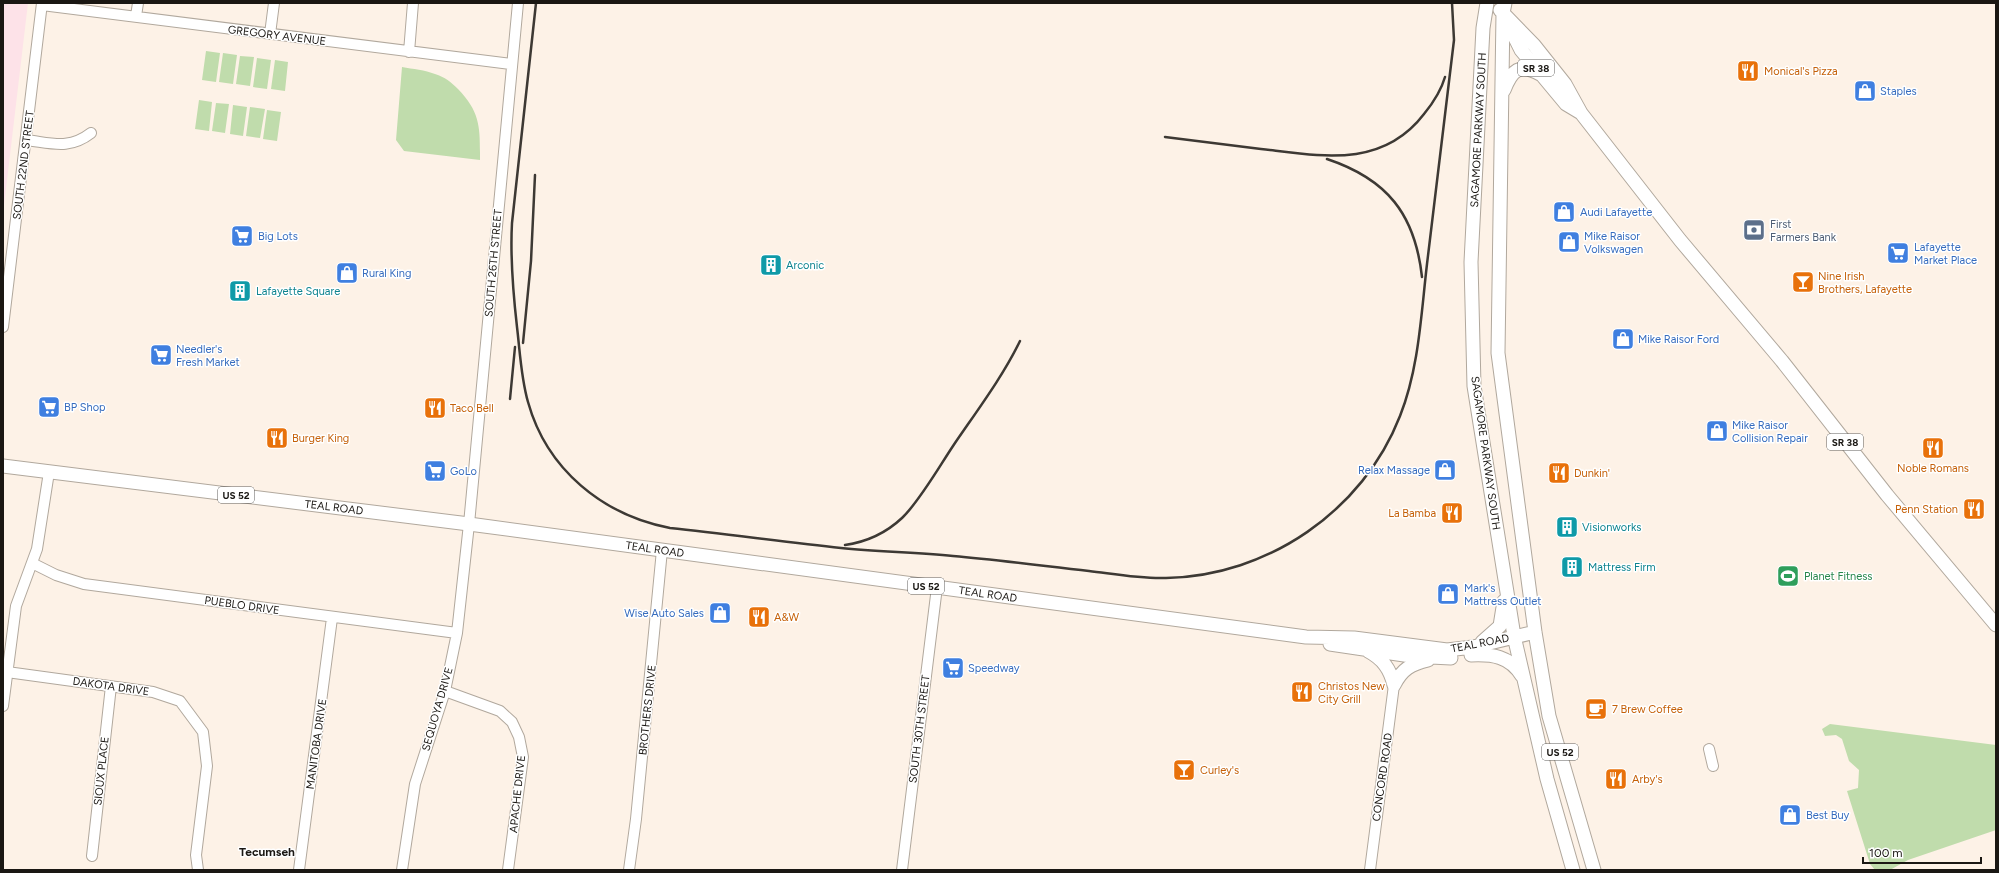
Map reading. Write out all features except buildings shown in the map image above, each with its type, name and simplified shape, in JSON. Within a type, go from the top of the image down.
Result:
[{"type":"main road","name":"SAGAMORE PARKWAY SOUTH","points":[[1487,3],[1483,28],[1471,262],[1474,386],[1514,636],[1547,779],[1573,870]]},
{"type":"main road","name":"SR 38","points":[[1494,3],[1504,8],[1534,45],[1565,84],[1581,113],[1680,240],[1782,361],[1887,495],[1996,625]]},
{"type":"main road","name":"SAGAMORE PARKWAY SOUTH","points":[[1504,8],[1498,353],[1535,632],[1550,716],[1594,870]]},
{"type":"main road","name":"SR 38","points":[[1504,8],[1517,44],[1566,104],[1581,113]]},
{"type":"main road","points":[[1502,100],[1509,79],[1516,70],[1527,68],[1541,74]]},
{"type":"main road","name":"TEAL ROAD","points":[[3,466],[469,524],[1306,636],[1354,638],[1436,649],[1458,649],[1472,651]]},
{"type":"main road","points":[[1472,651],[1500,626],[1503,613],[1505,579]]},
{"type":"main road","name":"US 52","points":[[1514,636],[1535,632]]},
{"type":"main road","name":"TEAL ROAD","points":[[1306,636],[1327,644],[1433,658],[1453,658],[1514,636]]},
{"type":"main road","points":[[1365,650],[1374,654],[1385,663],[1391,673],[1394,685]]},
{"type":"main road","name":"US 52","points":[[1472,651],[1502,657],[1510,662],[1524,679]]},
{"type":"main road","points":[[1394,685],[1403,671],[1411,664],[1433,658]]},
{"type":"street","points":[[136,16],[138,3]]},
{"type":"street","points":[[270,34],[274,3]]},
{"type":"street","points":[[409,52],[413,3]]},
{"type":"street","name":"SOUTH 26TH STREET","points":[[469,524],[511,64],[518,3]]},
{"type":"street","name":"GREGORY AVENUE","points":[[42,4],[192,25],[511,64]]},
{"type":"street","name":"SOUTH 22ND STREET","points":[[3,327],[42,4]]},
{"type":"street","points":[[26,140],[70,145],[82,140],[91,133]]},
{"type":"street","points":[[3,706],[16,606],[40,536],[49,472]]},
{"type":"street","name":"SEQUOYA DRIVE","points":[[402,870],[415,784],[445,691],[457,633],[469,524]]},
{"type":"street","name":"BROTHERS DRIVE","points":[[629,870],[636,819],[662,550]]},
{"type":"street","name":"PUEBLO DRIVE","points":[[32,563],[56,575],[84,584],[332,618],[457,633]]},
{"type":"street","name":"SOUTH 30TH STREET","points":[[902,870],[937,587]]},
{"type":"street","name":"MANITOBA DRIVE","points":[[299,870],[332,618]]},
{"type":"street","name":"DAKOTA DRIVE","points":[[7,672],[153,692],[180,701],[203,732],[207,766],[196,855],[198,870]]},
{"type":"street","name":"CONCORD ROAD","points":[[1370,870],[1394,685]]},
{"type":"street","name":"SIOUX PLACE","points":[[92,856],[111,686]]},
{"type":"street","name":"APACHE DRIVE","points":[[445,691],[500,711],[512,722],[519,737],[523,756],[508,870]]},
{"type":"street","points":[[1709,749],[1713,766]]},
{"type":"shaded area","points":[[3,3],[28,3],[3,214]]},
{"type":"green space","points":[[206,51],[220,53],[216,82],[202,80]]},
{"type":"green space","points":[[223,53],[237,55],[233,84],[219,82]]},
{"type":"green space","points":[[240,56],[254,57],[250,86],[236,84]]},
{"type":"green space","points":[[257,58],[271,60],[267,89],[253,87]]},
{"type":"green space","points":[[275,60],[288,62],[285,91],[271,89]]},
{"type":"green space","points":[[402,67],[427,72],[442,77],[453,84],[466,98],[478,122],[480,160],[404,151],[396,140]]},
{"type":"green space","points":[[199,100],[212,102],[209,131],[195,129]]},
{"type":"green space","points":[[216,103],[229,104],[225,133],[212,131]]},
{"type":"green space","points":[[233,105],[247,107],[243,136],[230,134]]},
{"type":"green space","points":[[250,107],[265,109],[260,138],[246,136]]},
{"type":"green space","points":[[267,110],[281,112],[277,141],[263,139]]},
{"type":"green space","points":[[1830,724],[1996,745],[1996,830],[1908,860],[1890,870],[1875,870],[1870,864],[1847,791],[1858,788],[1859,770],[1849,761],[1842,739],[1836,735],[1825,736],[1822,729]]},
{"type":"railway","points":[[536,3],[511,236],[514,301],[521,365],[528,402],[537,426],[549,449],[581,486],[622,512],[645,522],[670,528],[841,548],[970,558],[1147,578],[1166,578],[1204,574],[1240,565],[1275,551],[1307,532],[1337,508],[1362,481],[1384,450],[1400,416],[1406,398],[1418,341],[1454,40],[1452,3]]},
{"type":"railway","points":[[1165,137],[1328,156],[1349,155],[1370,151],[1389,144],[1407,132],[1434,101],[1445,77]]},
{"type":"railway","points":[[1327,159],[1348,167],[1366,177],[1382,189],[1394,202],[1405,217],[1413,235],[1422,277]]},
{"type":"railway","points":[[523,343],[531,261],[535,175]]},
{"type":"railway","points":[[845,545],[861,542],[875,536],[902,518],[922,494],[988,395],[1020,341]]},
{"type":"railway","points":[[510,399],[515,347]]},
{"type":"place","name":"Monical's Pizza","points":[[1748,71]]},
{"type":"place","name":"Staples","points":[[1865,91]]},
{"type":"place","name":"Audi Lafayette","points":[[1564,212]]},
{"type":"place","name":"First Farmers Bank","points":[[1754,230]]},
{"type":"place","name":"Big Lots","points":[[242,236]]},
{"type":"place","name":"Mike Raisor Volkswagen","points":[[1569,242]]},
{"type":"place","name":"Lafayette Market Place","points":[[1898,253]]},
{"type":"place","name":"Arconic","points":[[771,265]]},
{"type":"place","name":"Rural King","points":[[347,273]]},
{"type":"place","name":"Nine Irish Brothers, Lafayette","points":[[1803,282]]},
{"type":"place","name":"Lafayette Square","points":[[240,291]]},
{"type":"place","name":"Mike Raisor Ford","points":[[1623,339]]},
{"type":"place","name":"Needler's Fresh Market","points":[[161,355]]},
{"type":"place","name":"BP Shop","points":[[49,407]]},
{"type":"place","name":"Taco Bell","points":[[435,408]]},
{"type":"place","name":"Mike Raisor Collision Repair","points":[[1717,431]]},
{"type":"place","name":"Burger King","points":[[277,438]]},
{"type":"place","name":"Noble Romans","points":[[1933,448]]},
{"type":"place","name":"Relax Massage","points":[[1445,470]]},
{"type":"place","name":"GoLo","points":[[435,471]]},
{"type":"place","name":"Dunkin'","points":[[1559,473]]},
{"type":"place","name":"Penn Station","points":[[1974,509]]},
{"type":"place","name":"La Bamba","points":[[1452,513]]},
{"type":"place","name":"Visionworks","points":[[1567,527]]},
{"type":"place","name":"Mattress Firm","points":[[1572,567]]},
{"type":"place","name":"Planet Fitness","points":[[1788,576]]},
{"type":"place","name":"Mark's Mattress Outlet","points":[[1448,594]]},
{"type":"place","name":"Wise Auto Sales","points":[[720,613]]},
{"type":"place","name":"A&W","points":[[759,617]]},
{"type":"place","name":"Speedway","points":[[953,668]]},
{"type":"place","name":"Christos New City Grill","points":[[1302,692]]},
{"type":"place","name":"7 Brew Coffee","points":[[1596,709]]},
{"type":"place","name":"Curley's","points":[[1184,770]]},
{"type":"place","name":"Arby's","points":[[1616,779]]},
{"type":"place","name":"Best Buy","points":[[1790,815]]},
{"type":"district","name":"Tecumseh","points":[[267,852]]}]
